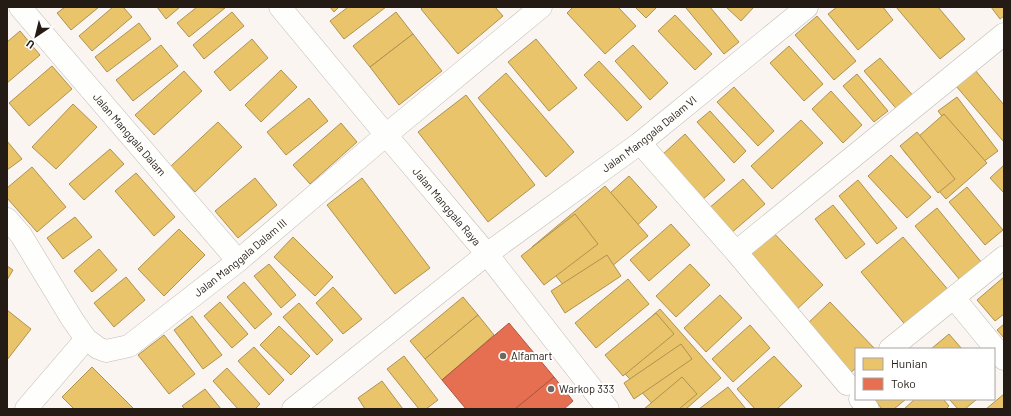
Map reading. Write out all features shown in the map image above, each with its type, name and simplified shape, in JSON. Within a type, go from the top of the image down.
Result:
[{"type":"street","name":"Jalan Manggala Dalam","points":[[20,7],[238,261]]},
{"type":"street","name":"Jalan Manggala Raya","points":[[280,7],[487,254],[596,405]]},
{"type":"street","name":"Jalan Manggala Dalam VI","points":[[293,409],[487,254],[640,144],[807,7]]},
{"type":"street","name":"Jalan Manggala Dalam III","points":[[7,219],[21,236],[86,339],[98,348],[106,351],[129,346],[238,261],[537,8]]},
{"type":"street","points":[[736,252],[1004,34]]},
{"type":"street","points":[[640,144],[855,388]]},
{"type":"street","points":[[891,348],[1004,257]]},
{"type":"street","points":[[954,298],[1004,359]]},
{"type":"street","points":[[26,409],[86,339]]},
{"type":"street","points":[[862,400],[868,409]]},
{"type":"building: Hunian","points":[[65,7],[99,7],[71,30],[57,13]]},
{"type":"building: Hunian","points":[[113,7],[123,7],[132,17],[92,51],[79,36]]},
{"type":"building: Hunian","points":[[157,7],[180,7],[166,19]]},
{"type":"building: Hunian","points":[[197,7],[225,8],[189,37],[177,23]]},
{"type":"building: Hunian","points":[[330,7],[339,7],[334,12]]},
{"type":"building: Hunian","points":[[348,7],[386,7],[344,39],[330,21]]},
{"type":"building: Hunian","points":[[423,7],[495,7],[503,16],[458,54],[421,9]]},
{"type":"building: Hunian","points":[[573,7],[618,7],[636,26],[605,54],[567,13]]},
{"type":"building: Hunian","points":[[635,7],[657,7],[646,18]]},
{"type":"building: Hunian","points":[[710,7],[739,42],[724,54],[686,8]]},
{"type":"building: Hunian","points":[[726,7],[754,7],[741,21]]},
{"type":"building: Hunian","points":[[837,7],[883,7],[893,20],[858,50],[828,14]]},
{"type":"building: Hunian","points":[[896,7],[938,7],[965,39],[940,59]]},
{"type":"building: Hunian","points":[[991,7],[1004,7],[1004,16],[1000,19]]},
{"type":"building: Hunian","points":[[232,12],[244,26],[204,59],[193,45]]},
{"type":"building: Hunian","points":[[396,12],[413,34],[370,67],[353,46]]},
{"type":"building: Hunian","points":[[675,15],[712,54],[695,70],[658,31]]},
{"type":"building: Hunian","points":[[817,16],[856,61],[834,80],[795,35]]},
{"type":"building: Hunian","points":[[139,23],[151,39],[107,72],[95,57]]},
{"type":"building: Hunian","points":[[20,31],[40,55],[7,83],[7,42]]},
{"type":"building: Hunian","points":[[413,34],[442,71],[399,105],[370,67]]},
{"type":"building: Hunian","points":[[252,39],[268,58],[230,91],[214,72]]},
{"type":"building: Hunian","points":[[536,39],[577,88],[549,111],[508,62]]},
{"type":"building: Hunian","points":[[161,45],[178,66],[133,101],[116,80]]},
{"type":"building: Hunian","points":[[633,45],[668,83],[650,100],[615,61]]},
{"type":"building: Hunian","points":[[789,46],[823,84],[804,101],[770,63]]},
{"type":"building: Hunian","points":[[880,58],[916,99],[900,113],[864,71]]},
{"type":"building: Hunian","points":[[599,61],[642,107],[627,121],[584,75]]},
{"type":"building: Hunian","points":[[52,66],[72,89],[29,126],[9,103]]},
{"type":"building: Hunian","points":[[281,70],[297,87],[261,122],[245,105]]},
{"type":"building: Hunian","points":[[975,70],[1004,105],[1004,142],[956,86]]},
{"type":"building: Hunian","points":[[184,71],[202,91],[154,135],[135,115]]},
{"type":"building: Hunian","points":[[506,73],[574,152],[546,177],[478,98]]},
{"type":"building: Hunian","points":[[857,74],[888,111],[874,122],[843,86]]},
{"type":"building: Hunian","points":[[734,87],[774,131],[758,146],[717,102]]},
{"type":"building: Hunian","points":[[831,91],[862,125],[843,143],[812,109]]},
{"type":"building: Hunian","points":[[466,95],[535,185],[488,222],[418,132]]},
{"type":"building: Hunian","points":[[957,97],[998,151],[979,165],[938,111]]},
{"type":"building: Hunian","points":[[309,98],[328,121],[286,155],[267,132]]},
{"type":"building: Hunian","points":[[73,104],[97,127],[56,169],[32,147]]},
{"type":"building: Hunian","points":[[710,111],[746,151],[734,163],[697,122]]},
{"type":"building: Hunian","points":[[944,114],[987,163],[946,199],[903,150]]},
{"type":"building: Hunian","points":[[801,120],[823,143],[772,189],[751,166]]},
{"type":"building: Hunian","points":[[218,122],[242,147],[195,192],[171,166]]},
{"type":"building: Hunian","points":[[341,123],[357,142],[310,184],[293,165]]},
{"type":"building: Hunian","points":[[917,132],[955,179],[938,193],[900,146]]},
{"type":"building: Hunian","points":[[685,134],[725,180],[702,200],[662,155]]},
{"type":"building: Hunian","points":[[7,141],[22,159],[7,170]]},
{"type":"building: Hunian","points":[[110,149],[124,164],[84,200],[69,184]]},
{"type":"building: Hunian","points":[[891,155],[931,197],[907,218],[868,176]]},
{"type":"building: Hunian","points":[[1004,165],[1004,193],[990,178]]},
{"type":"building: Hunian","points":[[32,167],[66,207],[37,232],[7,198],[7,188]]},
{"type":"building: Hunian","points":[[136,173],[175,217],[154,236],[115,191]]},
{"type":"building: Hunian","points":[[629,176],[657,207],[620,241],[591,210]]},
{"type":"building: Hunian","points":[[255,178],[277,205],[238,238],[215,211]]},
{"type":"building: Hunian","points":[[362,178],[430,268],[395,294],[327,205]]},
{"type":"building: Hunian","points":[[743,179],[765,204],[730,234],[708,209]]},
{"type":"building: Hunian","points":[[858,180],[897,228],[877,244],[839,196]]},
{"type":"building: Hunian","points":[[605,186],[648,236],[574,298],[532,247]]},
{"type":"building: Hunian","points":[[967,187],[1003,230],[985,245],[949,202]]},
{"type":"building: Hunian","points":[[833,205],[865,244],[846,259],[815,219]]},
{"type":"building: Hunian","points":[[937,208],[982,263],[960,280],[915,226]]},
{"type":"building: Hunian","points":[[575,214],[598,244],[544,285],[521,256]]},
{"type":"building: Hunian","points":[[75,217],[92,237],[63,259],[47,238]]},
{"type":"building: Hunian","points":[[671,224],[690,245],[649,281],[630,260]]},
{"type":"building: Hunian","points":[[179,229],[205,255],[164,296],[138,269]]},
{"type":"building: Hunian","points":[[770,229],[823,285],[794,312],[741,256]]},
{"type":"building: Hunian","points":[[293,237],[333,277],[315,296],[274,257]]},
{"type":"building: Hunian","points":[[903,237],[950,292],[908,328],[861,272]]},
{"type":"building: Hunian","points":[[99,249],[117,270],[92,292],[74,271]]},
{"type":"building: Hunian","points":[[607,255],[621,276],[565,313],[551,291]]},
{"type":"building: Hunian","points":[[269,264],[296,295],[281,308],[254,276]]},
{"type":"building: Hunian","points":[[690,264],[710,285],[676,317],[656,296]]},
{"type":"building: Hunian","points":[[7,266],[13,270],[7,280]]},
{"type":"building: Hunian","points":[[126,277],[145,300],[114,327],[94,303]]},
{"type":"building: Hunian","points":[[1004,277],[1004,314],[995,321],[977,300]]},
{"type":"building: Hunian","points":[[628,279],[649,304],[596,348],[575,323]]},
{"type":"building: Hunian","points":[[244,282],[272,314],[255,329],[227,297]]},
{"type":"building: Hunian","points":[[333,287],[362,319],[343,334],[316,303]]},
{"type":"building: Hunian","points":[[720,295],[742,318],[706,352],[684,328]]},
{"type":"building: Hunian","points":[[463,297],[478,315],[425,359],[410,341]]},
{"type":"building: Hunian","points":[[220,302],[248,334],[232,348],[204,316]]},
{"type":"building: Hunian","points":[[830,302],[874,348],[855,348],[855,369],[849,374],[804,327]]},
{"type":"building: Hunian","points":[[299,303],[333,340],[317,355],[283,317]]},
{"type":"building: Hunian","points":[[660,309],[721,378],[686,409],[657,409],[608,355]]},
{"type":"building: Hunian","points":[[7,310],[31,329],[7,360]]},
{"type":"building: Hunian","points":[[656,313],[674,334],[623,376],[605,355]]},
{"type":"building: Hunian","points":[[478,315],[494,335],[442,380],[425,359]]},
{"type":"building: Hunian","points":[[192,316],[222,355],[203,369],[174,330]]},
{"type":"building: Hunian","points":[[1004,324],[1004,338],[997,330]]},
{"type":"building: Hunian","points":[[750,325],[770,348],[733,382],[712,359]]},
{"type":"building: Hunian","points":[[279,326],[310,356],[291,375],[260,345]]},
{"type":"building: Hunian","points":[[949,334],[961,348],[932,348]]},
{"type":"building: Hunian","points":[[164,335],[195,374],[169,394],[138,355]]},
{"type":"building: Hunian","points":[[681,344],[692,359],[634,399],[624,383]]},
{"type":"building: Hunian","points":[[254,347],[284,380],[269,395],[238,361]]},
{"type":"building: Hunian","points":[[404,356],[438,400],[426,409],[419,409],[387,369]]},
{"type":"building: Hunian","points":[[774,356],[802,386],[777,409],[755,409],[737,389]]},
{"type":"building: Hunian","points":[[92,367],[134,409],[74,409],[62,397]]},
{"type":"building: Hunian","points":[[227,368],[260,404],[255,409],[238,409],[213,381]]},
{"type":"building: Hunian","points":[[682,377],[697,394],[679,409],[644,409]]},
{"type":"building: Hunian","points":[[382,381],[403,409],[365,409],[358,398]]},
{"type":"building: Hunian","points":[[728,387],[746,409],[699,409]]},
{"type":"building: Hunian","points":[[205,389],[221,409],[185,409],[182,406]]},
{"type":"building: Hunian","points":[[1004,394],[1004,409],[986,409]]},
{"type":"building: Hunian","points":[[875,400],[905,400],[894,409],[882,409]]},
{"type":"building: Hunian","points":[[914,400],[944,400],[949,406],[946,409],[904,409]]},
{"type":"building: Hunian","points":[[950,400],[976,400],[965,409],[958,409]]},
{"type":"building: Toko","name":"Alfamart","points":[[509,323],[554,377],[515,409],[466,409],[442,380]]},
{"type":"building: Toko","name":"Warkop 333","points":[[554,377],[573,401],[564,409],[515,409]]},
{"type":"place","name":"Alfamart","points":[[503,356]]},
{"type":"place","name":"Warkop 333","points":[[551,389]]}]
